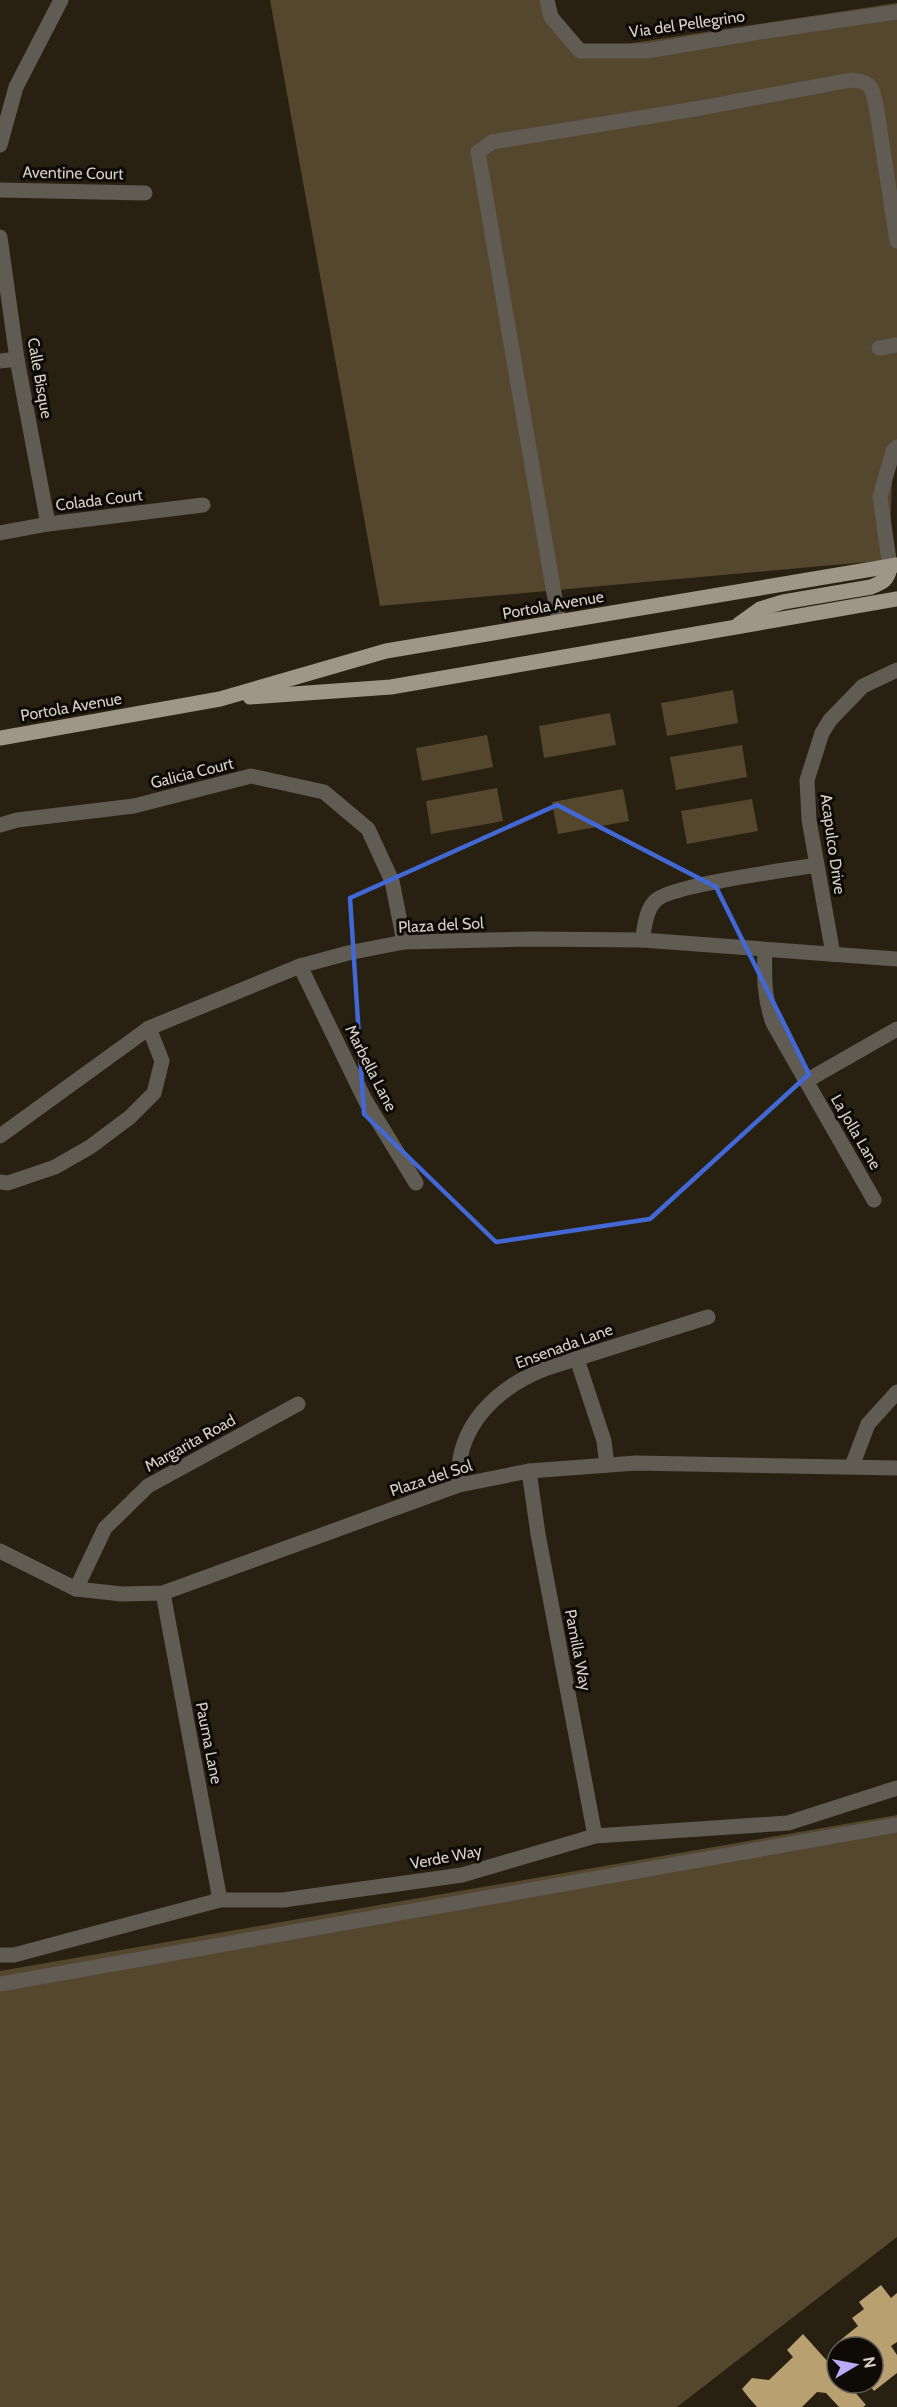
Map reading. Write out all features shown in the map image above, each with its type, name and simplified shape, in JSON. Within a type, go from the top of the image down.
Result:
[{"type":"main road","name":"Portola Avenue","points":[[220,699],[386,651],[894,566]]},
{"type":"main road","points":[[736,626],[760,609],[783,602],[871,587],[883,582],[894,566]]},
{"type":"main road","name":"Portola Avenue","points":[[0,738],[220,699],[391,687],[897,598]]},
{"type":"street","points":[[0,145],[16,87],[61,0]]},
{"type":"street","name":"Via del Pellegrino","points":[[546,0],[550,17],[580,51],[647,51],[897,12]]},
{"type":"street","points":[[559,622],[478,152],[492,142],[701,108],[851,80],[865,81],[872,87],[876,105],[897,241]]},
{"type":"street","name":"Aventine Court","points":[[0,190],[145,193]]},
{"type":"street","name":"Calle Bisque","points":[[0,237],[6,323],[17,359],[48,524]]},
{"type":"street","points":[[879,348],[897,345]]},
{"type":"street","points":[[0,361],[17,359]]},
{"type":"street","points":[[894,566],[880,497],[893,451],[897,447]]},
{"type":"street","name":"Colada Court","points":[[0,533],[48,524],[203,505]]},
{"type":"street","name":"Acapulco Drive","points":[[832,954],[808,820],[807,788],[814,754],[830,720],[863,686],[897,670]]},
{"type":"street","name":"Galicia Court","points":[[0,825],[17,820],[134,806],[251,776],[324,792],[368,829],[392,881],[404,942]]},
{"type":"street","points":[[642,940],[648,910],[663,894],[693,886],[816,865]]},
{"type":"street","name":"Plaza del Sol","points":[[0,1136],[149,1028],[300,966],[348,953],[404,942],[532,939],[642,940],[897,959]]},
{"type":"street","name":"La Jolla Lane","points":[[765,950],[764,982],[767,1008],[773,1023],[874,1200]]},
{"type":"street","name":"Marbella Lane","points":[[300,966],[365,1100],[416,1183]]},
{"type":"street","points":[[0,1182],[8,1183],[55,1167],[90,1147],[130,1117],[154,1093],[162,1061],[149,1028]]},
{"type":"street","points":[[806,1081],[897,1029]]},
{"type":"street","name":"Ensenada Lane","points":[[459,1485],[458,1469],[462,1450],[482,1411],[497,1395],[528,1375],[708,1317]]},
{"type":"street","points":[[577,1359],[604,1441],[607,1465]]},
{"type":"street","points":[[852,1466],[868,1424],[897,1392]]},
{"type":"street","name":"Margarita Road","points":[[76,1590],[105,1528],[148,1486],[298,1404]]},
{"type":"street","name":"Plaza del Sol","points":[[0,1551],[76,1590],[122,1594],[163,1593],[459,1485],[529,1471],[636,1463],[897,1468]]},
{"type":"street","name":"Pamilla Way","points":[[529,1471],[538,1534],[595,1836]]},
{"type":"street","name":"Pauma Lane","points":[[163,1593],[220,1900]]},
{"type":"street","name":"Verde Way","points":[[0,1955],[14,1955],[220,1900],[283,1900],[462,1875],[595,1836],[788,1823],[897,1788]]},
{"type":"street","points":[[0,1984],[897,1825]]},
{"type":"highlighted area","points":[[557,805],[716,887],[809,1074],[650,1219],[496,1242],[364,1114],[350,898]]},
{"type":"shaded area","points":[[270,0],[548,0],[580,51],[897,3],[897,447],[893,452],[889,560],[380,606]]},
{"type":"shaded area","points":[[733,690],[738,723],[667,736],[661,703]]},
{"type":"shaded area","points":[[610,713],[616,745],[544,758],[539,726]]},
{"type":"shaded area","points":[[487,735],[493,767],[422,781],[416,748]]},
{"type":"shaded area","points":[[742,745],[747,777],[676,790],[670,757]]},
{"type":"shaded area","points":[[497,788],[503,821],[431,834],[426,801]]},
{"type":"shaded area","points":[[623,789],[629,821],[558,834],[552,802]]},
{"type":"shaded area","points":[[752,799],[758,831],[687,844],[681,811]]},
{"type":"shaded area","points":[[897,1815],[897,2237],[677,2407],[0,2407],[0,1971]]},
{"type":"building","points":[[881,2285],[891,2298],[897,2293],[897,2342],[891,2346],[897,2355],[897,2373],[885,2382],[885,2335],[847,2335],[858,2326],[852,2318],[864,2309],[859,2302]]},
{"type":"building","points":[[803,2334],[825,2359],[825,2393],[817,2392],[802,2407],[757,2407],[742,2389],[752,2378],[769,2380],[793,2357],[787,2350]]},
{"type":"building","points":[[828,2395],[857,2395],[866,2405],[863,2407],[839,2407]]}]
